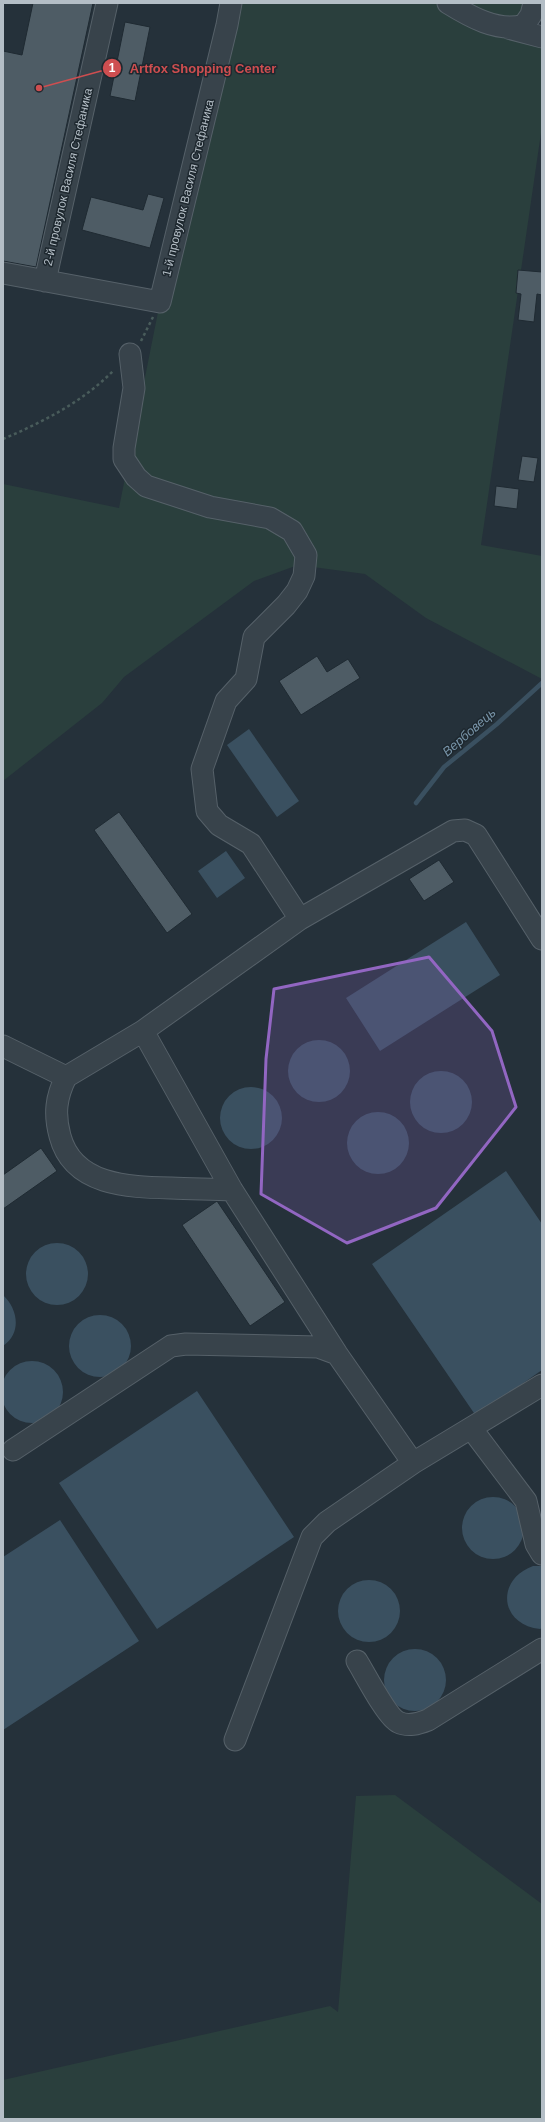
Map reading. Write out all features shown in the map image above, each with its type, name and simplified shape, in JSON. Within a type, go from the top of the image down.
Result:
[{"type":"street","name":"2-й провулок Василя Стефаника","points":[[45,281],[107,3]]},
{"type":"street","name":"1-й провулок Василя Стефаника","points":[[160,302],[226,33],[231,3]]},
{"type":"street","points":[[435,3],[472,17],[542,37]]},
{"type":"street","points":[[448,3],[472,17]]},
{"type":"street","points":[[507,28],[524,24],[531,15],[534,3],[542,9]]},
{"type":"street","points":[[3,273],[160,302]]},
{"type":"street","points":[[130,354],[134,388],[124,448],[124,459],[136,477],[146,486],[210,507],[270,518],[292,531],[306,555],[304,576],[297,591],[286,605],[254,637],[246,679],[226,701],[202,769],[207,812],[219,825],[251,844],[300,920]]},
{"type":"street","points":[[232,1190],[124,1185],[102,1180],[87,1173],[67,1154],[58,1131],[56,1119],[57,1099],[66,1077],[143,1031],[300,920],[453,831],[465,830],[476,835],[542,939]]},
{"type":"street","points":[[143,1031],[232,1190],[337,1354],[413,1463]]},
{"type":"street","points":[[3,1046],[66,1077]]},
{"type":"street","points":[[13,1450],[171,1346],[186,1344],[318,1347],[337,1354]]},
{"type":"street","points":[[235,1740],[312,1537],[320,1527],[413,1463],[542,1385]]},
{"type":"street","points":[[471,1428],[526,1500],[536,1544],[542,1554]]},
{"type":"street","points":[[357,1661],[390,1716],[399,1723],[412,1725],[428,1720],[542,1649]]},
{"type":"path","points":[[3,439],[70,404],[99,386],[140,344],[160,302]]},
{"type":"highlighted area","points":[[429,957],[492,1031],[516,1107],[436,1208],[347,1243],[261,1194],[266,1059],[274,989]]},
{"type":"green space","points":[[233,3],[436,3],[542,43],[542,126],[481,545],[542,556],[542,679],[426,618],[365,574],[298,565],[254,581],[124,677],[102,703],[3,781],[3,484],[119,508],[160,302]]},
{"type":"green space","points":[[463,3],[528,3],[528,8],[513,21]]},
{"type":"green space","points":[[395,1795],[542,1904],[542,2119],[3,2119],[3,2080],[330,2006],[338,2012],[356,1796]]},
{"type":"water","points":[[249,729],[299,801],[277,817],[227,745]]},
{"type":"water","points":[[226,851],[245,878],[217,898],[198,871]]},
{"type":"water","points":[[466,922],[500,975],[380,1051],[346,998]]},
{"type":"water","points":[[313,1040],[325,1040],[341,1049],[348,1059],[350,1071],[348,1083],[341,1093],[325,1102],[313,1102],[302,1097],[293,1088],[288,1077],[288,1065],[293,1054],[302,1045]]},
{"type":"water","points":[[435,1071],[447,1071],[463,1080],[470,1090],[472,1102],[470,1114],[463,1124],[447,1133],[435,1133],[424,1128],[415,1119],[410,1108],[410,1096],[415,1085],[424,1076]]},
{"type":"water","points":[[245,1087],[257,1087],[273,1096],[280,1106],[282,1118],[280,1130],[273,1140],[257,1149],[245,1149],[234,1144],[225,1135],[220,1124],[220,1112],[225,1101],[234,1092]]},
{"type":"water","points":[[372,1112],[384,1112],[400,1121],[407,1131],[409,1143],[407,1155],[400,1165],[384,1174],[372,1174],[361,1169],[352,1160],[347,1149],[347,1137],[352,1126],[361,1117]]},
{"type":"water","points":[[506,1171],[542,1224],[542,1370],[476,1416],[372,1264]]},
{"type":"water","points":[[51,1243],[63,1243],[79,1252],[86,1262],[88,1274],[86,1286],[79,1296],[63,1305],[51,1305],[40,1300],[31,1291],[26,1280],[26,1268],[31,1257],[40,1248]]},
{"type":"water","points":[[3,1295],[12,1307],[16,1321],[13,1335],[3,1346]]},
{"type":"water","points":[[94,1315],[106,1315],[122,1324],[129,1334],[131,1346],[129,1358],[122,1368],[106,1377],[94,1377],[83,1372],[74,1363],[69,1352],[69,1340],[74,1329],[83,1320]]},
{"type":"water","points":[[32,1361],[44,1363],[54,1370],[61,1380],[63,1392],[61,1404],[54,1414],[44,1421],[32,1423],[20,1421],[10,1414],[3,1404],[1,1392],[3,1380],[10,1370],[20,1363]]},
{"type":"water","points":[[197,1391],[294,1537],[157,1629],[59,1483]]},
{"type":"water","points":[[487,1497],[499,1497],[515,1506],[522,1516],[524,1528],[522,1540],[515,1550],[499,1559],[487,1559],[476,1554],[467,1545],[462,1534],[462,1522],[467,1511],[476,1502]]},
{"type":"water","points":[[60,1520],[139,1641],[3,1730],[3,1557]]},
{"type":"water","points":[[533,1566],[542,1566],[542,1628],[540,1629],[527,1626],[517,1619],[510,1611],[507,1601],[508,1591],[512,1581],[521,1573]]},
{"type":"water","points":[[363,1580],[375,1580],[391,1589],[398,1599],[400,1611],[398,1623],[391,1633],[375,1642],[363,1642],[352,1637],[343,1628],[338,1617],[338,1605],[343,1594],[352,1585]]},
{"type":"water","points":[[409,1649],[421,1649],[437,1658],[444,1668],[446,1680],[444,1692],[437,1702],[421,1711],[409,1711],[398,1706],[389,1697],[384,1686],[384,1674],[389,1663],[398,1654]]},
{"type":"building","points":[[33,3],[93,3],[36,267],[3,261],[3,51],[22,55]]},
{"type":"building","points":[[125,22],[150,27],[135,101],[110,96]]},
{"type":"building","points":[[148,194],[164,198],[150,248],[82,230],[91,197],[143,210]]},
{"type":"building","points":[[518,270],[542,272],[542,295],[537,294],[534,322],[518,320],[521,294],[516,293]]},
{"type":"building","points":[[522,456],[538,458],[534,482],[518,480]]},
{"type":"building","points":[[496,486],[519,489],[517,509],[494,506]]},
{"type":"building","points":[[317,656],[327,672],[348,659],[360,678],[301,715],[279,681]]},
{"type":"building","points":[[119,812],[192,914],[167,933],[94,830]]},
{"type":"building","points":[[439,860],[454,882],[424,901],[409,879]]},
{"type":"building","points":[[41,1148],[57,1171],[3,1209],[3,1175]]},
{"type":"building","points":[[217,1201],[285,1302],[250,1326],[182,1225]]},
{"type":"waterway","name":"Вербовець","points":[[416,803],[444,767],[497,724],[542,683]]},
{"type":"place","name":"Artfox Shopping Center","points":[[39,88]]}]
